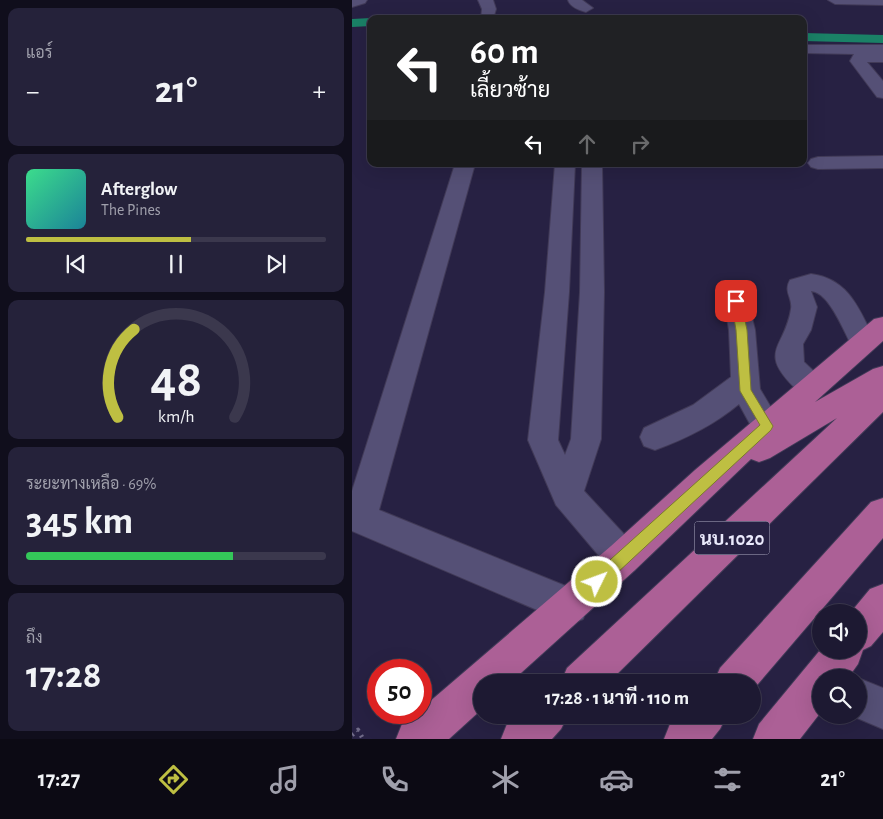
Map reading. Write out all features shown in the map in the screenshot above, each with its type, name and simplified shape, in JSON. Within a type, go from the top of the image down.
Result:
[{"type":"main road","name":"นบ.1020","points":[[492,674],[623,558],[706,480],[873,334]]},
{"type":"main road","points":[[706,480],[882,378]]},
{"type":"main road","name":"นบ.1020","points":[[589,674],[882,393]]},
{"type":"main road","points":[[741,674],[882,513]]},
{"type":"main road","points":[[867,621],[882,602]]},
{"type":"main road","points":[[829,669],[837,659]]},
{"type":"main road","name":"นบ.1020","points":[[417,739],[473,691]]},
{"type":"main road","points":[[774,739],[812,691]]},
{"type":"main road","points":[[522,739],[538,724]]},
{"type":"main road","points":[[685,739],[698,724]]},
{"type":"street","points":[[352,3],[360,0]]},
{"type":"street","points":[[485,0],[488,2],[488,15]]},
{"type":"street","points":[[835,0],[882,1]]},
{"type":"street","points":[[807,49],[882,50]]},
{"type":"street","points":[[882,57],[860,57],[858,61],[882,93]]},
{"type":"street","points":[[818,163],[882,162]]},
{"type":"street","points":[[465,167],[356,516],[570,606]]},
{"type":"street","points":[[565,167],[557,292],[543,440],[567,496],[623,558]]},
{"type":"street","points":[[567,496],[586,439],[592,292],[592,167]]},
{"type":"street","points":[[812,387],[790,366],[790,344],[798,330],[804,307],[799,293],[799,286],[806,282],[816,282],[833,290],[873,334]]},
{"type":"street","points":[[557,292],[592,292]]},
{"type":"street","points":[[736,301],[742,330],[746,391],[767,426]]},
{"type":"street","points":[[549,378],[588,379]]},
{"type":"street","points":[[655,437],[687,425],[725,401],[745,381]]},
{"type":"street","points":[[867,702],[882,709]]},
{"type":"path","points":[[352,735],[358,730],[362,739]]},
{"type":"waterway","points":[[352,23],[367,22]]},
{"type":"waterway","points":[[807,37],[883,39]]},
{"type":"route","points":[[597,582],[767,426],[746,391],[742,330],[736,301]]}]
